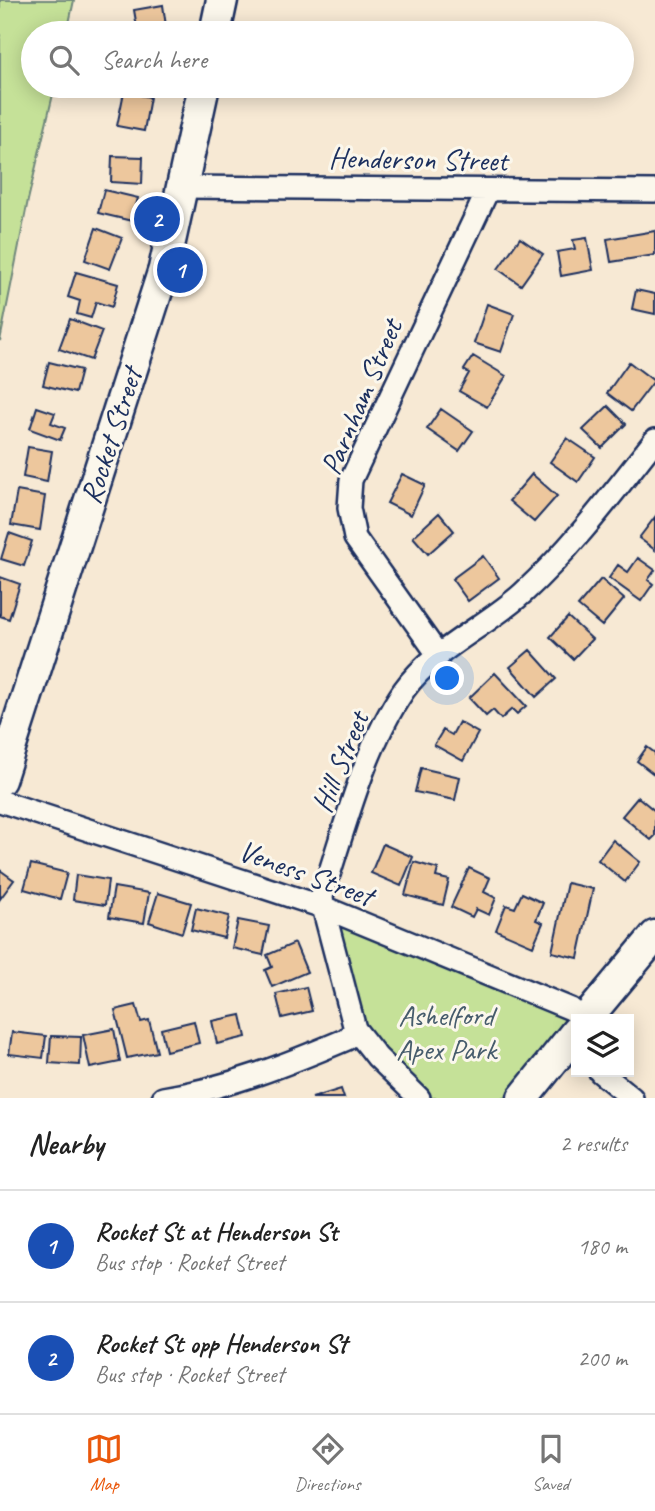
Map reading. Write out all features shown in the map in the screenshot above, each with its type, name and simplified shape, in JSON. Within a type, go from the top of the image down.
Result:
[{"type":"street","points":[[218,21],[222,0]]},
{"type":"street","name":"Rocket Street","points":[[0,780],[164,269],[201,98]]},
{"type":"street","name":"Henderson Street","points":[[181,187],[655,191]]},
{"type":"street","name":"Parnham Street","points":[[439,656],[355,538],[349,508],[351,480],[488,190]]},
{"type":"street","name":"Hill Street","points":[[419,1098],[376,1057],[355,1029],[323,907],[322,896],[377,734],[406,688],[439,656],[522,594],[580,536],[655,440]]},
{"type":"street","name":"Veness Street","points":[[0,801],[323,907],[578,1014]]},
{"type":"street","points":[[589,1014],[655,936]]},
{"type":"street","points":[[163,1098],[259,1075],[347,1039],[355,1029]]},
{"type":"street","points":[[523,1098],[571,1045]]},
{"type":"street","points":[[606,1077],[632,1098]]},
{"type":"green space","points":[[0,0],[74,0],[70,21],[21,21],[21,98],[52,98],[28,200],[0,341]]},
{"type":"green space","name":"Ashelford Apex Park","points":[[323,907],[571,1014],[571,1035],[523,1098],[419,1098],[355,1029]]},
{"type":"building","points":[[163,5],[165,21],[136,21],[134,10]]},
{"type":"building","points":[[123,98],[150,98],[144,131],[117,126]]},
{"type":"building","points":[[112,156],[143,157],[142,184],[111,182]]},
{"type":"building","points":[[104,190],[138,198],[132,221],[98,213]]},
{"type":"building","points":[[96,228],[122,238],[110,269],[85,260]]},
{"type":"building","points":[[655,231],[655,255],[611,262],[607,239]]},
{"type":"building","points":[[520,238],[543,254],[521,285],[498,269]]},
{"type":"building","points":[[587,238],[593,270],[561,276],[557,252],[575,249],[573,240]]},
{"type":"building","points":[[76,272],[118,284],[112,307],[96,302],[91,318],[77,314],[80,301],[68,297]]},
{"type":"building","points":[[636,290],[655,294],[655,314],[632,309]]},
{"type":"building","points":[[487,304],[514,314],[501,352],[474,343]]},
{"type":"building","points":[[70,319],[102,331],[91,360],[59,349]]},
{"type":"building","points":[[473,356],[506,376],[487,407],[459,391],[469,373],[464,370]]},
{"type":"building","points":[[49,362],[81,370],[75,393],[43,385]]},
{"type":"building","points":[[629,362],[654,381],[631,411],[607,393]]},
{"type":"building","points":[[608,406],[626,424],[602,448],[583,430]]},
{"type":"building","points":[[37,407],[55,413],[51,423],[65,428],[60,440],[30,429]]},
{"type":"building","points":[[441,409],[473,431],[459,451],[427,429]]},
{"type":"building","points":[[567,438],[595,457],[578,482],[550,462]]},
{"type":"building","points":[[28,447],[52,451],[47,482],[23,477]]},
{"type":"building","points":[[402,474],[425,485],[411,515],[387,503]]},
{"type":"building","points":[[532,474],[557,496],[534,522],[509,501]]},
{"type":"building","points":[[17,491],[45,496],[40,530],[11,525]]},
{"type":"building","points":[[439,513],[454,531],[428,554],[413,537]]},
{"type":"building","points":[[655,517],[655,550],[639,538]]},
{"type":"building","points":[[9,533],[32,541],[24,566],[1,559]]},
{"type":"building","points":[[483,556],[499,578],[468,601],[452,579]]},
{"type":"building","points":[[638,558],[655,570],[648,580],[653,584],[641,601],[609,578],[618,565],[628,572]]},
{"type":"building","points":[[0,577],[20,584],[9,619],[0,616]]},
{"type":"building","points":[[601,579],[624,599],[602,626],[578,606]]},
{"type":"building","points":[[568,617],[592,639],[573,659],[550,637]]},
{"type":"building","points":[[530,650],[556,679],[536,697],[510,667]]},
{"type":"building","points":[[495,673],[526,706],[517,714],[512,709],[501,719],[493,710],[486,716],[469,698]]},
{"type":"building","points":[[459,722],[478,733],[463,761],[434,745],[443,730],[452,735]]},
{"type":"building","points":[[647,747],[655,753],[655,775],[637,761]]},
{"type":"building","points":[[421,768],[460,777],[455,800],[415,792]]},
{"type":"building","points":[[638,797],[655,811],[655,836],[651,840],[622,816]]},
{"type":"building","points":[[613,840],[640,862],[625,882],[598,860]]},
{"type":"building","points":[[383,844],[413,857],[401,886],[371,873]]},
{"type":"building","points":[[414,862],[438,869],[436,877],[449,880],[443,905],[405,895]]},
{"type":"building","points":[[31,864],[67,873],[60,899],[24,889]]},
{"type":"building","points":[[469,868],[490,878],[484,892],[496,898],[489,915],[476,909],[472,917],[451,907]]},
{"type":"building","points":[[0,870],[14,880],[0,899]]},
{"type":"building","points":[[76,875],[108,880],[105,905],[73,900]]},
{"type":"building","points":[[567,883],[593,889],[578,958],[552,952]]},
{"type":"building","points":[[114,887],[149,893],[144,923],[109,917]]},
{"type":"building","points":[[158,893],[191,903],[182,933],[149,922]]},
{"type":"building","points":[[522,893],[543,903],[536,920],[543,923],[533,946],[496,930],[506,905],[515,908]]},
{"type":"building","points":[[196,908],[229,916],[224,938],[191,930]]},
{"type":"building","points":[[238,920],[269,926],[263,955],[232,948]]},
{"type":"building","points":[[295,943],[307,972],[272,987],[265,970],[272,967],[267,955]]},
{"type":"building","points":[[306,987],[312,1011],[282,1018],[276,994]]},
{"type":"building","points":[[136,1005],[141,1022],[149,1020],[157,1052],[127,1058],[115,1010]]},
{"type":"building","points":[[241,1015],[246,1037],[217,1044],[212,1021]]},
{"type":"building","points":[[194,1021],[199,1043],[166,1051],[161,1029]]},
{"type":"building","points":[[114,1029],[120,1062],[90,1068],[83,1035]]},
{"type":"building","points":[[12,1032],[46,1036],[43,1058],[9,1054]]},
{"type":"building","points":[[51,1036],[81,1037],[80,1065],[49,1063]]},
{"type":"building","points":[[341,1089],[344,1098],[312,1098]]},
{"type":"place","name":"Rocket St opp Henderson St","points":[[157,219]]},
{"type":"place","name":"Rocket St at Henderson St","points":[[180,270]]}]
